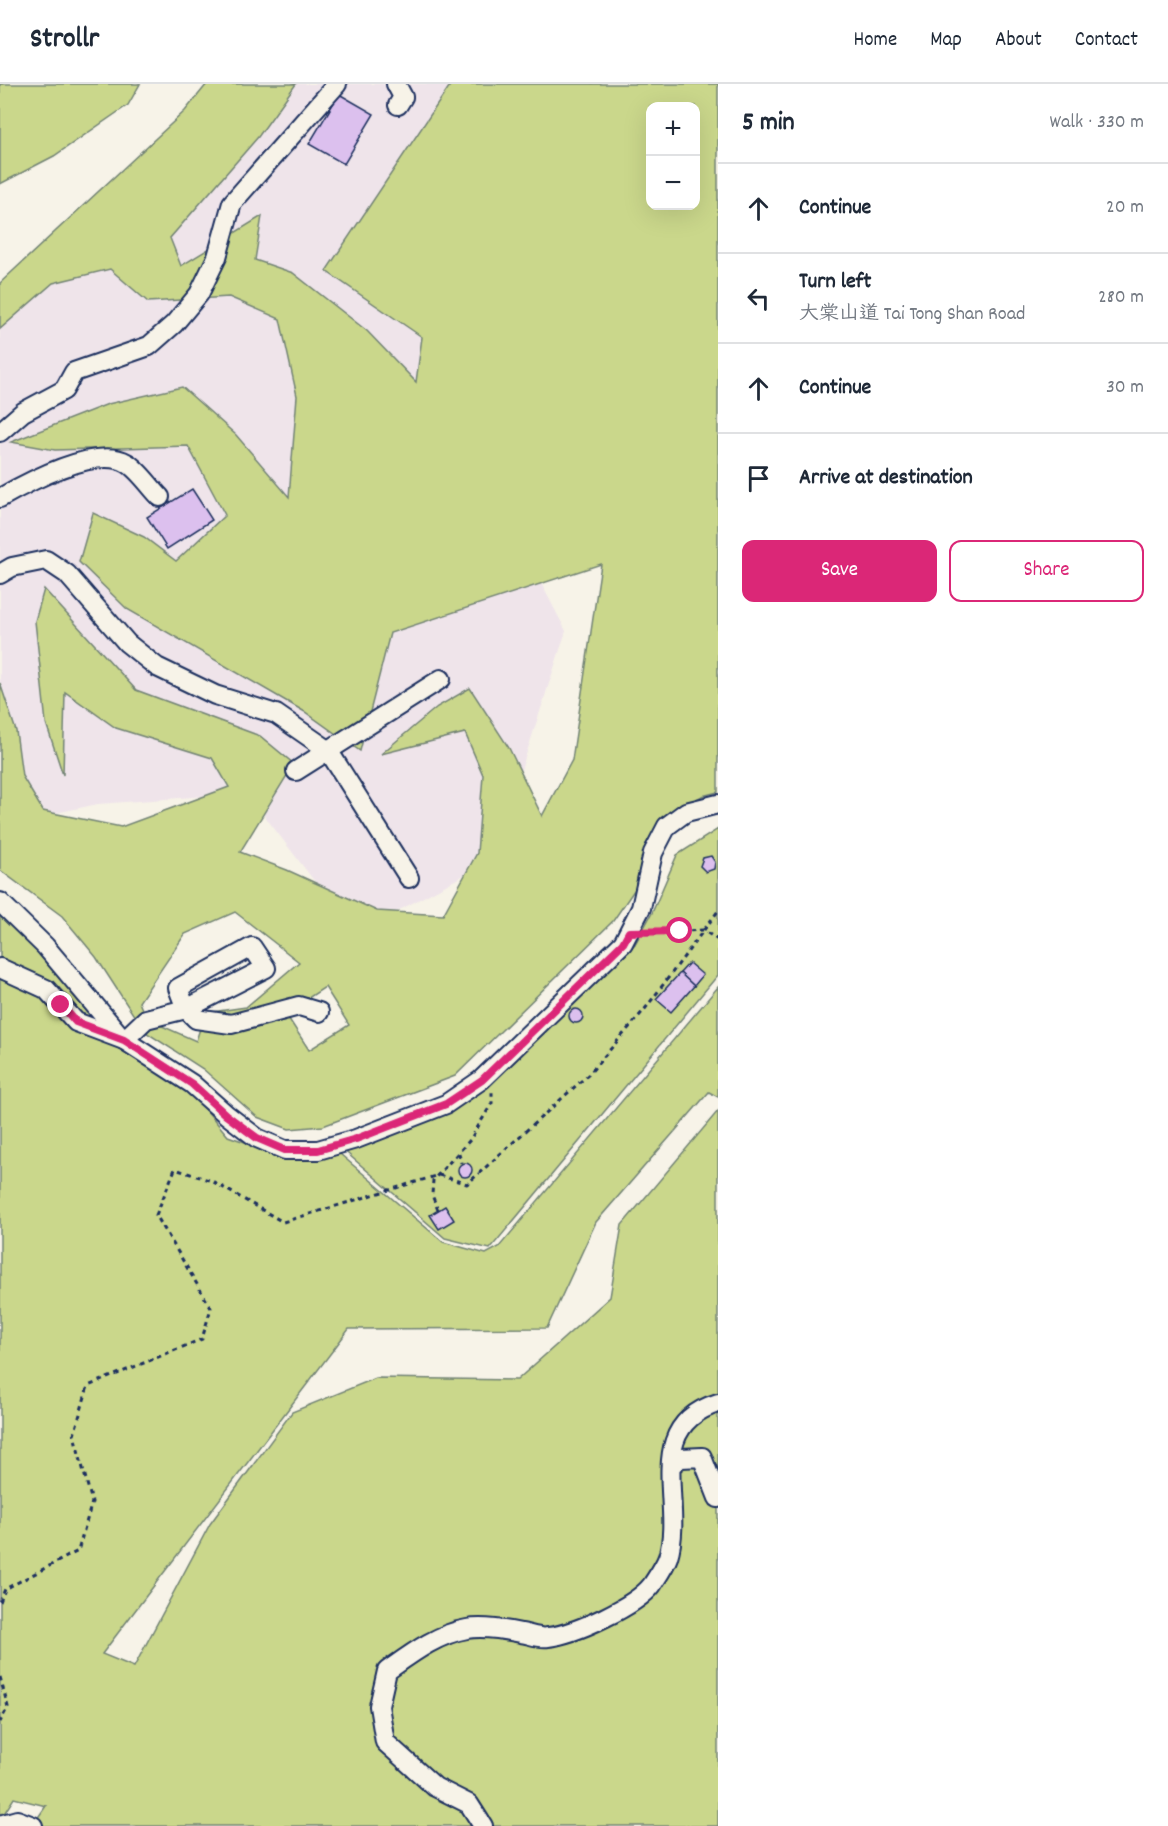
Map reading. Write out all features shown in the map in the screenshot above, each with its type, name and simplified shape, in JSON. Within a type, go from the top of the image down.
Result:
[{"type":"street","points":[[0,432],[24,412],[64,390],[74,372],[149,346],[174,324],[199,294],[217,257],[232,203],[337,84]]},
{"type":"street","points":[[396,84],[403,97],[398,105]]},
{"type":"street","points":[[0,498],[25,483],[81,462],[108,457],[128,463],[160,497]]},
{"type":"street","points":[[0,574],[12,567],[46,560],[68,574],[127,643],[157,667],[215,695],[276,714],[328,750],[409,878]]},
{"type":"street","points":[[296,771],[441,679]]},
{"type":"street","points":[[0,968],[46,989],[76,1022],[120,1036],[192,1084],[226,1115],[257,1138],[285,1150],[318,1150],[356,1139],[462,1095],[482,1080],[623,943],[641,908],[653,853],[663,831],[674,819],[686,812],[718,804]]},
{"type":"street","points":[[0,902],[45,946],[120,1036]]},
{"type":"street","points":[[120,1036],[146,1019],[186,1009],[196,1019],[231,1024],[298,1006],[319,1012]]},
{"type":"street","points":[[483,1826],[469,1804],[435,1787],[385,1742],[379,1706],[387,1671],[426,1644],[467,1629],[513,1631],[547,1638],[618,1612],[651,1586],[668,1557],[672,1520],[672,1446],[684,1424],[706,1407],[718,1403]]},
{"type":"street","points":[[671,1465],[681,1458],[702,1457],[718,1498]]},
{"type":"street","points":[[0,1825],[17,1820],[33,1826]]},
{"type":"path","points":[[0,1602],[5,1589],[78,1551],[92,1502],[74,1435],[88,1386],[202,1339],[211,1308],[156,1215],[175,1169],[212,1181],[283,1222],[439,1175],[466,1184],[581,1081],[645,1009],[718,911]]},
{"type":"path","points":[[629,932],[703,930],[718,940]]},
{"type":"path","points":[[438,1210],[432,1186],[433,1180],[470,1140],[478,1122],[492,1104],[491,1082]]},
{"type":"path","points":[[459,1152],[461,1163]]},
{"type":"path","points":[[0,1677],[8,1707],[0,1722]]},
{"type":"shaded area","points":[[255,84],[460,84],[518,539],[566,631],[492,860],[355,934],[247,793],[98,804],[18,821],[0,820],[0,303]]},
{"type":"green space","points":[[0,84],[140,84],[128,105],[54,156],[0,184]]},
{"type":"green space","points":[[207,84],[296,84],[258,137],[170,238],[181,266],[262,216],[255,260],[293,273],[367,331],[416,382],[422,337],[326,271],[451,84],[718,84],[718,792],[702,796],[666,816],[646,844],[637,886],[613,921],[455,1076],[323,1126],[289,1129],[257,1117],[203,1069],[144,1031],[96,957],[62,916],[0,870],[0,683],[16,731],[22,776],[43,811],[121,827],[229,787],[212,758],[116,728],[65,692],[63,775],[46,723],[35,621],[44,589],[136,690],[260,736],[294,764],[240,852],[287,870],[377,911],[443,915],[477,853],[483,775],[465,733],[381,754],[437,707],[470,688],[509,748],[542,816],[572,760],[601,564],[390,633],[360,751],[305,712],[127,609],[79,562],[93,513],[144,537],[176,561],[225,515],[188,446],[55,450],[11,442],[108,404],[182,387],[236,435],[289,497],[297,396],[280,319],[229,297],[148,302],[110,269],[53,283],[0,329],[0,283],[185,111]],"holes":[[[235,912],[299,962],[246,1007],[205,1013],[196,1041],[146,1019],[139,1002],[185,934]],[[325,987],[349,1025],[309,1050],[285,1013]]]},
{"type":"green space","points":[[718,829],[718,975],[490,1249],[445,1238],[341,1148],[500,1073],[635,944],[652,913],[677,855]]},
{"type":"green space","points":[[0,914],[41,954],[68,988],[121,1046],[190,1091],[228,1136],[281,1155],[313,1160],[340,1154],[443,1242],[486,1254],[499,1247],[718,987],[718,1097],[709,1092],[596,1222],[547,1328],[349,1329],[102,1654],[134,1667],[210,1524],[292,1412],[376,1378],[517,1380],[610,1297],[622,1225],[718,1111],[718,1826],[32,1826],[46,1806],[14,1798],[0,1820]]},
{"type":"building","points":[[339,94],[374,114],[344,164],[309,144]]},
{"type":"building","points":[[192,489],[212,520],[167,549],[147,517]]},
{"type":"building","points":[[711,856],[715,862],[714,869],[706,872],[700,866],[703,858]]},
{"type":"building","points":[[689,963],[703,975],[694,986],[680,973]]},
{"type":"building","points":[[680,973],[694,986],[671,1012],[656,999]]},
{"type":"building","points":[[573,1009],[579,1009],[583,1016],[579,1023],[573,1023],[569,1019],[569,1013]]},
{"type":"building","points":[[462,1163],[468,1163],[472,1170],[468,1177],[462,1177],[458,1173],[458,1167]]},
{"type":"building","points":[[445,1206],[454,1220],[439,1229],[430,1215]]},
{"type":"route","points":[[61,1005],[76,1022],[124,1040],[192,1084],[226,1115],[257,1138],[285,1150],[318,1150],[356,1139],[446,1104],[462,1095],[482,1080],[623,943],[629,932],[680,931]]}]
